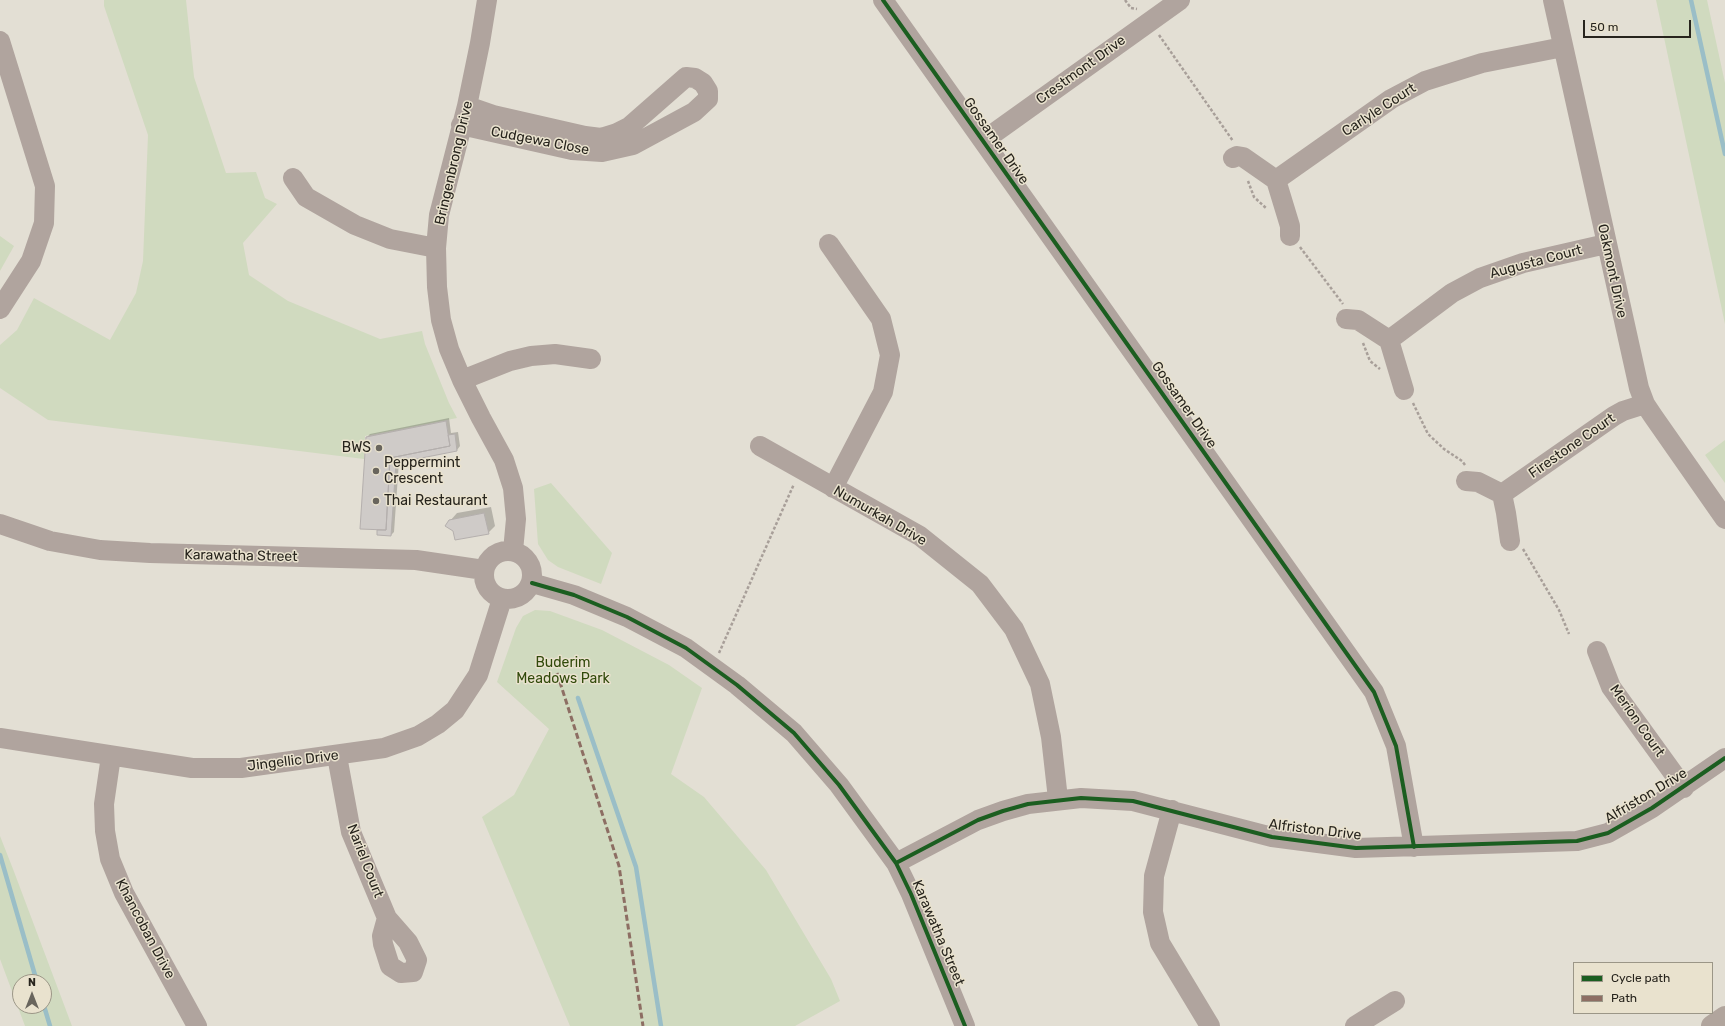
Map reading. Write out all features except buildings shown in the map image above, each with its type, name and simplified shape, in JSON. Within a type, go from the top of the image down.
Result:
[{"type":"main road","points":[[1712,1026],[1725,1017]]},
{"type":"street","name":"Bringenbrong Drive","points":[[487,0],[467,106],[439,214],[436,248],[437,287],[442,320],[449,349],[462,380],[504,460],[513,488],[516,519],[512,551]]},
{"type":"street","name":"Gossamer Drive","points":[[883,0],[1374,692],[1396,746],[1414,847]]},
{"type":"street","name":"Crestmont Drive","points":[[982,141],[1180,0]]},
{"type":"street","name":"Oakmont Drive","points":[[1553,0],[1632,366],[1645,404],[1725,519]]},
{"type":"street","points":[[0,41],[46,186],[44,223],[31,261],[0,309]]},
{"type":"street","name":"Carlyle Court","points":[[1276,180],[1391,99],[1425,81],[1482,63],[1563,47]]},
{"type":"street","name":"Cudgewa Close","points":[[461,125],[572,150],[602,152],[633,145],[694,112],[708,99],[708,91],[703,83],[695,78],[686,77],[629,127],[601,138],[577,135],[493,115],[467,106]]},
{"type":"street","points":[[1236,157],[1276,180],[1290,234]]},
{"type":"street","points":[[293,178],[306,197],[355,225],[390,239],[436,248]]},
{"type":"street","points":[[829,244],[882,319],[890,355],[883,392],[833,488]]},
{"type":"street","name":"Augusta Court","points":[[1389,340],[1452,293],[1480,278],[1523,263],[1606,244]]},
{"type":"street","points":[[1350,319],[1389,340],[1404,390]]},
{"type":"street","points":[[462,380],[510,361],[531,356],[555,354],[591,359]]},
{"type":"street","name":"Firestone Court","points":[[1502,494],[1614,416],[1623,411],[1645,404]]},
{"type":"street","name":"Numurkah Drive","points":[[760,446],[800,470],[920,536],[980,584],[1014,629],[1040,684],[1051,737],[1058,799]]},
{"type":"street","points":[[1469,481],[1483,484],[1502,494],[1509,536]]},
{"type":"street","name":"Karawatha Street","points":[[0,524],[50,541],[100,550],[150,553],[416,560],[484,570]]},
{"type":"street","points":[[512,551],[527,559],[533,574],[532,583],[528,590],[516,598],[502,598],[489,591],[486,584],[484,570],[492,557],[498,553],[512,551]]},
{"type":"street","name":"Karawatha Street","points":[[532,583],[574,595],[627,617],[686,648],[737,685],[794,733],[839,785],[896,863],[911,894],[965,1026]]},
{"type":"street","name":"Jingellic Drive","points":[[0,738],[192,768],[241,768],[338,756],[384,748],[418,736],[438,724],[455,710],[478,675],[502,598]]},
{"type":"street","name":"Merion Court","points":[[1597,651],[1612,687],[1684,788]]},
{"type":"street","name":"Khancoban Drive","points":[[111,756],[104,804],[105,831],[110,859],[124,894],[197,1026]]},
{"type":"street","name":"Nariel Court","points":[[338,756],[351,832],[387,918]]},
{"type":"street","name":"Alfriston Drive","points":[[896,863],[978,820],[1028,804],[1058,799],[1112,799],[1133,801],[1272,837],[1356,848],[1576,841],[1608,833],[1684,788],[1725,758]]},
{"type":"street","points":[[1172,810],[1154,876],[1153,912],[1160,943],[1210,1026]]},
{"type":"street","points":[[1355,1026],[1395,1001]]},
{"type":"path","points":[[1125,0],[1131,8],[1142,9]]},
{"type":"path","points":[[1158,29],[1164,45],[1235,143],[1236,157],[1254,197],[1268,210]]},
{"type":"path","points":[[1290,234],[1350,319],[1370,361],[1381,370]]},
{"type":"path","points":[[1404,390],[1409,395],[1428,434],[1444,449],[1462,461],[1469,481]]},
{"type":"path","points":[[719,654],[800,470]]},
{"type":"path","points":[[1509,536],[1514,532],[1559,610],[1570,634]]},
{"type":"green space","points":[[104,0],[186,0],[194,77],[226,173],[256,172],[265,198],[277,204],[243,243],[249,275],[288,301],[380,339],[422,331],[425,344],[449,403],[457,418],[365,436],[364,459],[48,420],[0,388],[0,345],[17,330],[34,298],[110,340],[136,293],[143,261],[148,135],[104,6]]},
{"type":"green space","points":[[1656,0],[1707,0],[1725,83],[1725,324]]},
{"type":"green space","points":[[0,236],[14,246],[0,271]]},
{"type":"green space","points":[[1725,440],[1725,483],[1705,455]]},
{"type":"green space","points":[[551,483],[612,553],[601,584],[558,567],[548,560],[538,544],[534,489]]},
{"type":"green space","name":"Buderim Meadows Park","points":[[535,610],[550,611],[602,630],[669,665],[702,688],[671,774],[704,797],[766,870],[831,979],[840,1001],[795,1026],[570,1026],[482,817],[514,795],[549,729],[497,682],[516,628],[523,616]]},
{"type":"green space","points":[[0,836],[72,1026],[25,1026],[21,1014],[52,1014],[52,974],[12,974],[12,991],[0,959]]},
{"type":"waterway","points":[[1691,0],[1725,154]]},
{"type":"waterway","points":[[578,698],[636,867],[661,1026]]},
{"type":"waterway","points":[[0,855],[35,974]]},
{"type":"waterway","points":[[46,1014],[50,1026]]},
{"type":"marked path","points":[[557,673],[619,866],[643,1026]]},
{"type":"cycle path","points":[[883,0],[1374,692],[1396,746],[1414,847]]},
{"type":"cycle path","points":[[532,583],[574,595],[627,617],[686,648],[737,685],[794,733],[839,785],[896,863],[911,894],[965,1026]]},
{"type":"cycle path","points":[[896,863],[978,820],[1003,811],[1028,804],[1081,798],[1133,801],[1272,837],[1356,848],[1577,841],[1608,833],[1652,808],[1725,758]]},
{"type":"place","name":"BWS","points":[[379,448]]},
{"type":"place","name":"Peppermint Crescent","points":[[376,471]]},
{"type":"place","name":"Thai Restaurant","points":[[376,501]]}]
